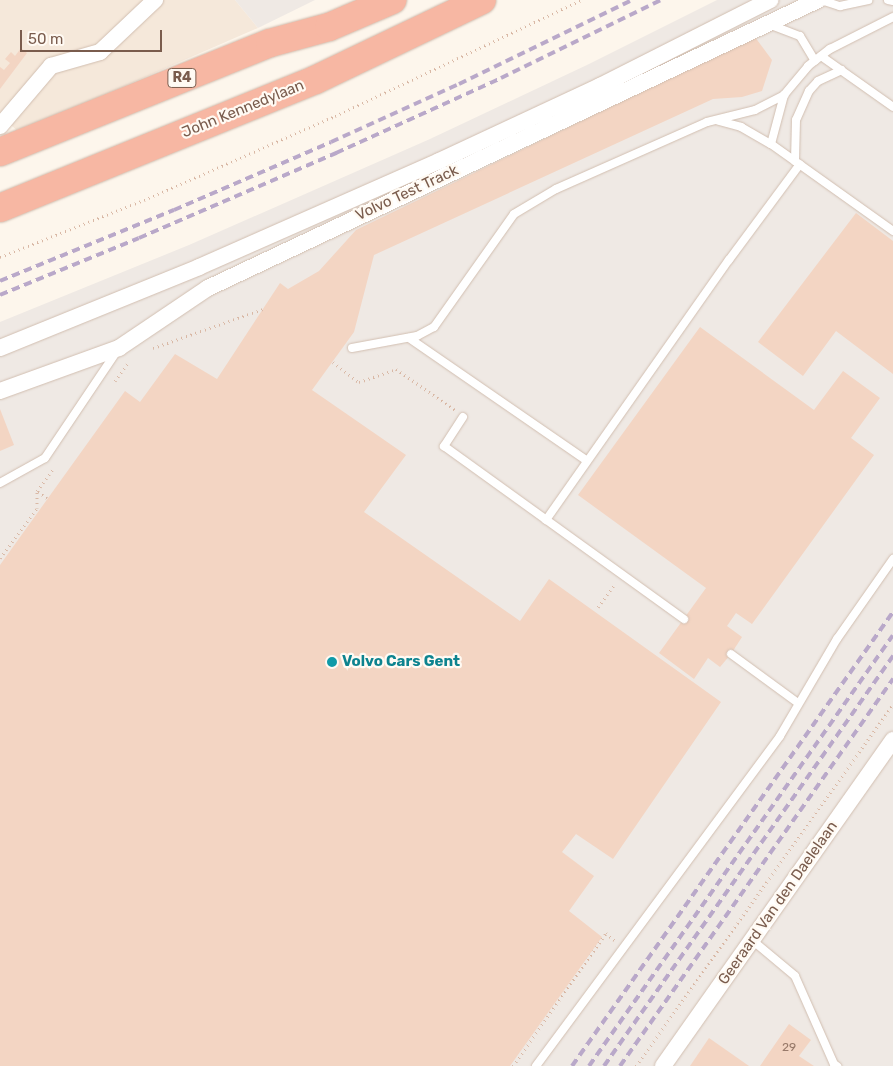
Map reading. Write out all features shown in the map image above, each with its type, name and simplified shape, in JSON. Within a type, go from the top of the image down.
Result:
[{"type":"highway","name":"R4","points":[[1,136],[270,43],[328,27],[392,0]]},
{"type":"highway","name":"John Kennedylaan","points":[[0,208],[315,80],[482,0]]},
{"type":"street","points":[[1,136],[51,66],[100,52],[155,0]]},
{"type":"street","name":"Volvo Test Track","points":[[0,348],[191,271],[440,161],[600,86],[770,0]]},
{"type":"street","name":"Volvo Test Track","points":[[0,391],[119,348],[208,288],[767,23],[820,0]]},
{"type":"street","name":"Geeraard Van den Daelelaan","points":[[663,1066],[893,740]]},
{"type":"lane","points":[[820,0],[840,6],[868,0]]},
{"type":"lane","points":[[888,0],[893,0]]},
{"type":"lane","points":[[352,348],[409,338],[427,332],[439,321],[514,214],[556,189],[706,122],[755,110],[784,96],[818,58],[830,49],[893,17]]},
{"type":"lane","points":[[767,23],[796,34],[818,58],[842,70],[893,107]]},
{"type":"lane","points":[[546,520],[797,163],[796,120],[808,91],[818,81],[842,70]]},
{"type":"lane","points":[[772,144],[784,96]]},
{"type":"lane","points":[[717,120],[741,127],[772,144],[893,231]]},
{"type":"lane","points":[[409,338],[586,462]]},
{"type":"lane","points":[[0,483],[46,458],[119,348]]},
{"type":"lane","points":[[463,416],[444,446],[684,619]]},
{"type":"lane","points":[[536,1066],[780,736],[836,639],[893,559]]},
{"type":"lane","points":[[731,654],[798,704]]},
{"type":"lane","points":[[752,940],[795,976],[834,1064],[837,1066]]},
{"type":"path","points":[[0,257],[144,200],[335,116],[582,0]]},
{"type":"path","points":[[152,348],[263,309]]},
{"type":"path","points":[[332,362],[359,382],[396,369],[463,416]]},
{"type":"path","points":[[111,387],[128,363]]},
{"type":"path","points":[[0,558],[37,508],[37,491],[54,467]]},
{"type":"path","points":[[37,491],[47,498]]},
{"type":"path","points":[[636,1066],[893,705]]},
{"type":"shaded area","points":[[0,0],[235,0],[258,28],[19,132],[0,116]]},
{"type":"shaded area","points":[[235,0],[315,0],[258,28]]},
{"type":"shaded area","points":[[717,0],[893,0],[893,1066],[0,1066],[0,322],[189,245],[430,139],[589,64]]},
{"type":"building","name":"Volvo Cars Gent","points":[[755,37],[772,60],[762,91],[742,97],[713,99],[374,255],[354,332],[312,390],[406,455],[364,512],[520,621],[549,579],[721,702],[613,859],[576,834],[562,852],[594,876],[569,911],[602,937],[510,1066],[0,1066],[0,565],[125,391],[140,402],[175,354],[217,379],[280,283],[288,289],[319,271],[356,230]]},
{"type":"building","points":[[21,48],[27,53],[0,89],[0,67],[4,70],[10,63],[5,59],[11,52],[15,56]]},
{"type":"building","points":[[856,213],[893,241],[893,374],[836,331],[803,376],[758,342]]},
{"type":"building","points":[[700,327],[814,410],[843,371],[880,398],[851,438],[874,455],[752,624],[736,613],[727,626],[742,637],[731,654],[720,667],[708,658],[694,679],[659,653],[706,588],[578,495]]},
{"type":"building","points":[[0,409],[14,445],[0,451]]},
{"type":"building","points":[[789,1024],[811,1040],[799,1056],[814,1066],[760,1066]]},
{"type":"building","points":[[709,1038],[749,1066],[690,1066]]},
{"type":"railway","points":[[0,281],[174,210],[331,142],[459,84],[632,0]]},
{"type":"railway","points":[[0,295],[139,238],[336,153],[501,78],[661,0]]},
{"type":"railway","points":[[572,1066],[893,612]]},
{"type":"railway","points":[[589,1066],[893,635]]},
{"type":"railway","points":[[604,1066],[893,656]]},
{"type":"railway","points":[[620,1066],[893,679]]},
{"type":"place","name":"Volvo Cars Gent","points":[[332,662]]}]
